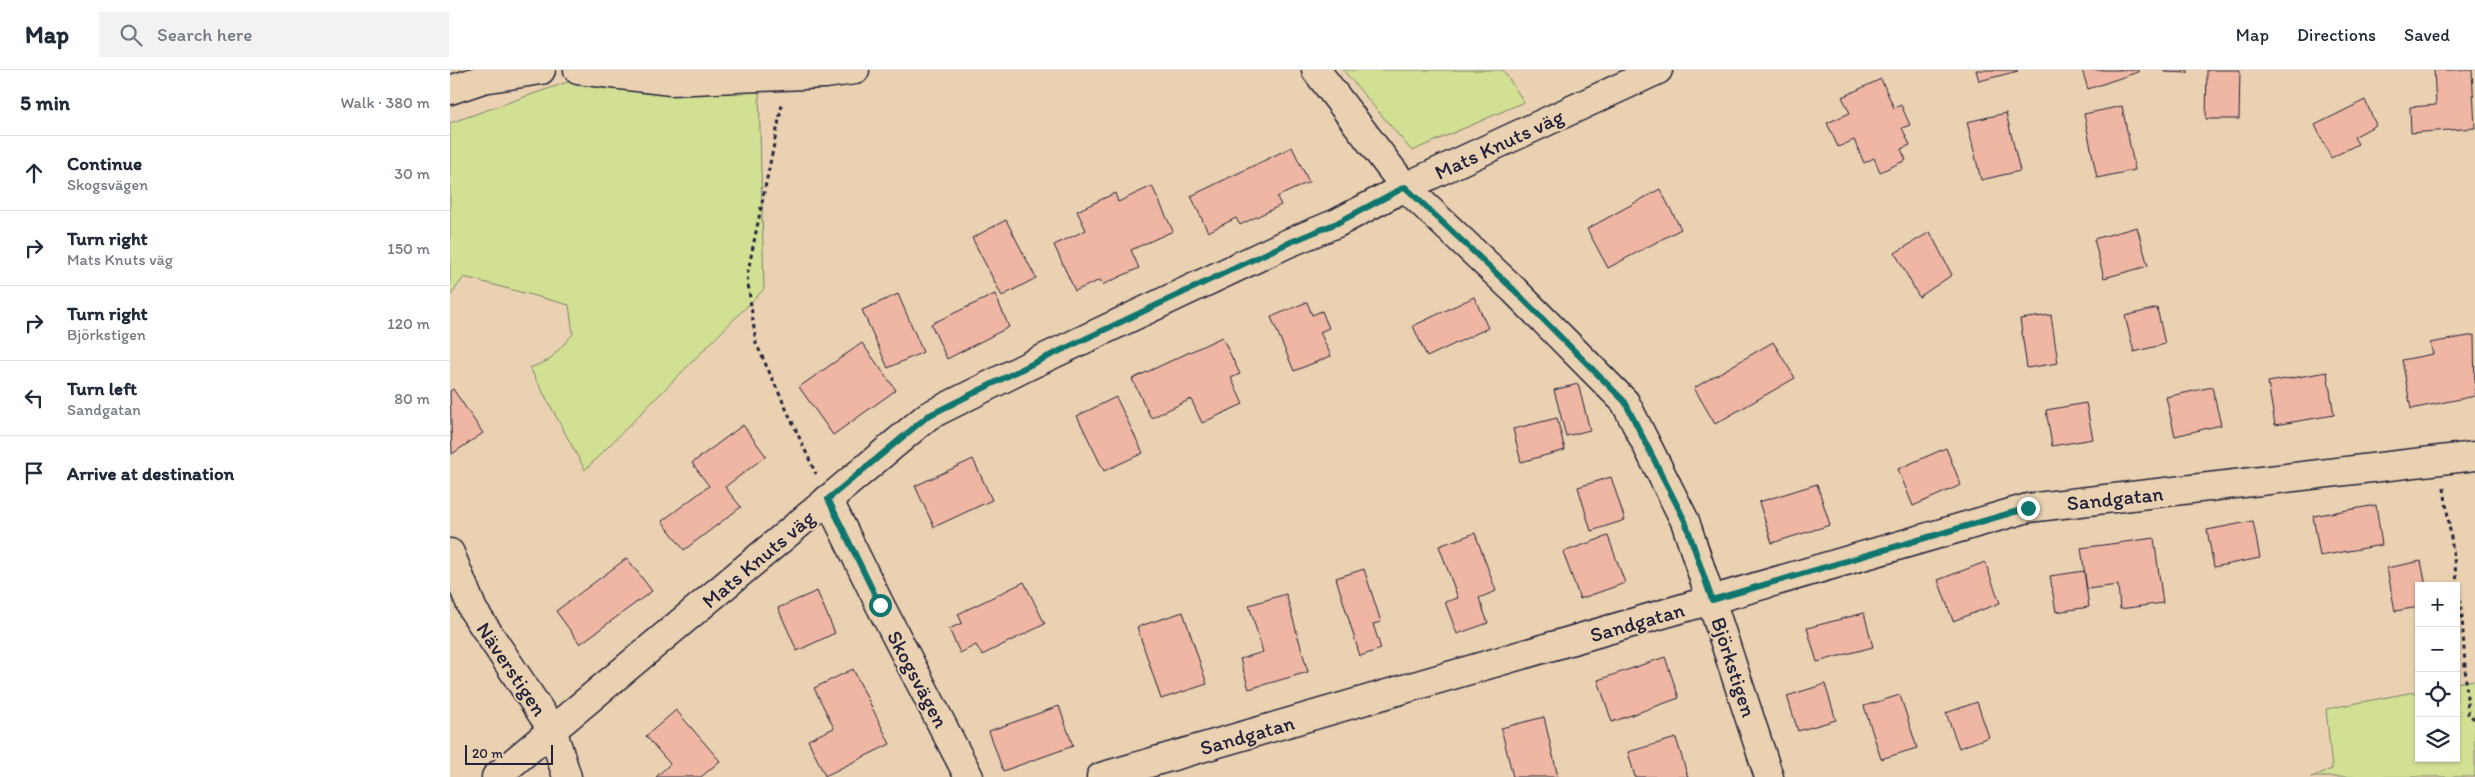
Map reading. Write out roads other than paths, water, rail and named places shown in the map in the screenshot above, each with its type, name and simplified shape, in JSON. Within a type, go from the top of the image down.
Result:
[{"type":"street","points":[[450,90],[483,79],[541,70]]},
{"type":"street","points":[[578,70],[671,80],[788,76],[855,70]]},
{"type":"street","name":"Björkstigen","points":[[1316,70],[1405,187],[1514,290],[1625,402],[1685,521],[1769,777]]},
{"type":"street","name":"Mats Knuts väg","points":[[496,777],[928,416],[1030,365],[1277,248],[1337,223],[1405,187],[1658,70]]},
{"type":"street","name":"Sandgatan","points":[[1101,777],[2028,508],[2475,456]]},
{"type":"street","name":"Skogsvägen","points":[[828,499],[880,605],[969,777]]},
{"type":"street","name":"Näverstigen","points":[[450,553],[473,610],[552,729],[567,777]]}]
